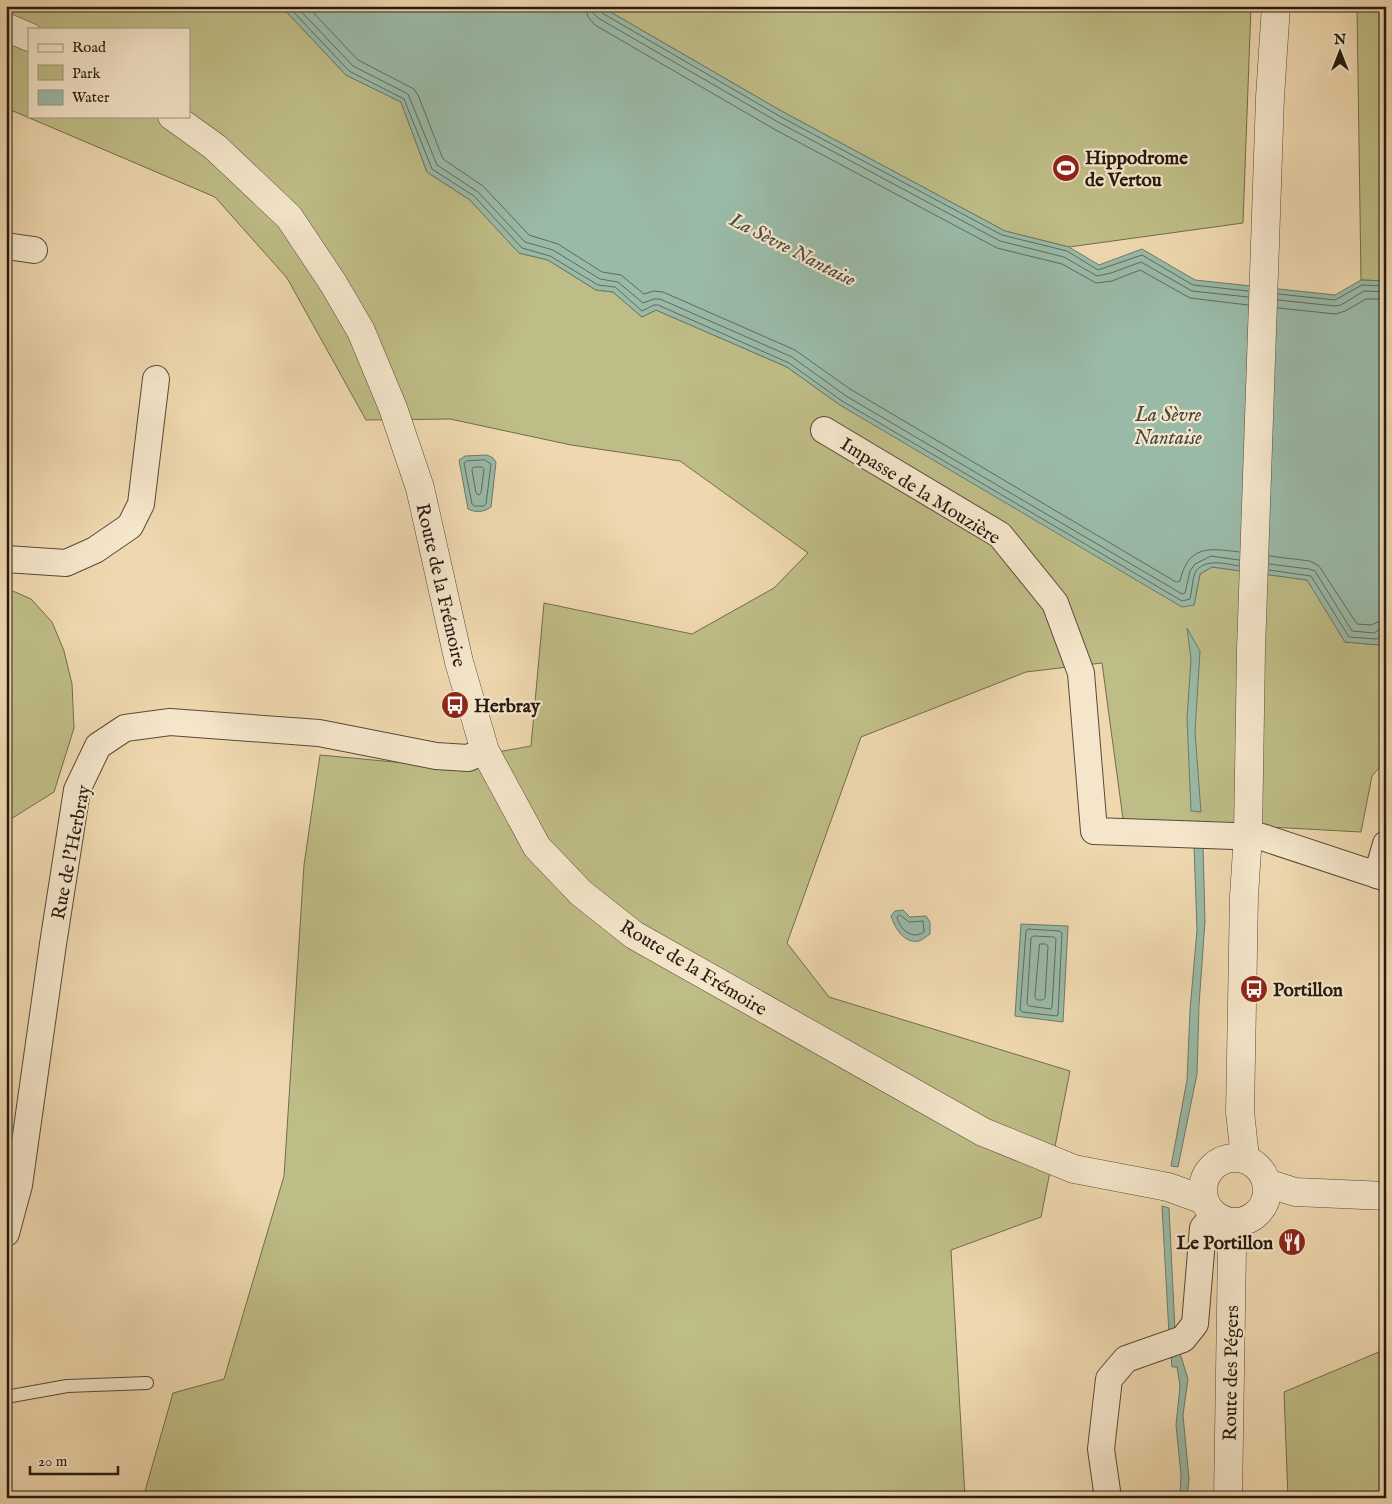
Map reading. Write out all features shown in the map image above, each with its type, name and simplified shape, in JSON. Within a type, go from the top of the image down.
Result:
[{"type":"street","points":[[1234,1159],[1240,1112],[1251,650],[1270,97],[1276,6]]},
{"type":"street","points":[[6,27],[28,37]]},
{"type":"street","name":"Route de la Frémoire","points":[[175,118],[215,147],[289,217],[333,283],[361,331],[393,408],[420,488],[459,662],[485,751],[537,847],[581,893],[634,935],[982,1132],[1074,1169],[1168,1187],[1217,1208]]},
{"type":"street","points":[[6,246],[34,250]]},
{"type":"street","points":[[6,558],[66,563],[95,550],[130,526],[141,504],[156,379]]},
{"type":"street","name":"Impasse de la Mouzière","points":[[824,430],[1000,534],[1056,603],[1081,673],[1094,831],[1248,835]]},
{"type":"street","name":"Rue de l'Herbray","points":[[6,1233],[19,1184],[77,790],[98,746],[125,728],[170,722],[319,733],[436,756],[468,758],[485,751]]},
{"type":"street","points":[[1248,835],[1262,837],[1381,876],[1386,844]]},
{"type":"street","points":[[1108,1498],[1101,1449],[1109,1379],[1126,1359],[1184,1339],[1195,1324],[1203,1228],[1217,1208],[1208,1172],[1215,1164],[1234,1159],[1255,1164],[1263,1172],[1266,1193],[1259,1212],[1251,1218],[1217,1208]]},
{"type":"street","points":[[1266,1193],[1295,1192],[1386,1196]]},
{"type":"street","name":"Route des Pégers","points":[[1217,1208],[1232,1248],[1228,1498]]},
{"type":"lane","points":[[6,1397],[67,1386],[147,1383]]},
{"type":"green space","points":[[6,6],[281,6],[346,75],[401,102],[427,172],[470,200],[519,253],[548,260],[596,290],[613,292],[642,317],[656,310],[787,367],[840,405],[1194,605],[1200,574],[1212,567],[1308,580],[1345,642],[1380,645],[1386,636],[1386,760],[1372,776],[1361,832],[1123,819],[1102,663],[1026,672],[861,737],[787,943],[829,997],[1070,1071],[1041,1217],[951,1250],[965,1498],[143,1498],[173,1393],[224,1379],[284,1176],[304,865],[320,755],[426,765],[531,746],[544,603],[692,634],[774,588],[808,553],[680,461],[571,445],[450,419],[366,420],[287,278],[215,197],[29,118],[190,118],[190,28],[28,28],[28,117],[6,108]]},
{"type":"green space","name":"Hippodrome de Vertou","points":[[600,6],[1251,6],[1243,223],[1069,247],[1005,231],[783,112]]},
{"type":"green space","points":[[1357,6],[1386,6],[1386,281],[1361,280]]},
{"type":"green space","points":[[6,588],[31,599],[52,622],[64,651],[72,684],[74,728],[54,792],[6,822]]},
{"type":"green space","points":[[1386,1349],[1386,1498],[1288,1498],[1284,1392]]},
{"type":"water","name":"La Sèvre Nantaise","points":[[281,6],[600,6],[783,112],[1005,231],[1069,247],[1099,265],[1142,249],[1195,280],[1335,295],[1361,280],[1386,281],[1386,636],[1380,645],[1345,642],[1307,580],[1212,567],[1200,574],[1194,605],[1182,607],[840,405],[787,367],[656,310],[642,317],[613,292],[596,290],[548,260],[519,253],[470,200],[427,172],[401,102],[346,75]]},
{"type":"water","points":[[487,455],[496,462],[491,507],[483,511],[474,511],[468,509],[459,460],[465,456]]},
{"type":"water","points":[[1187,628],[1200,651],[1195,732],[1201,812],[1191,811],[1187,718],[1191,659]]},
{"type":"water","points":[[1194,846],[1203,846],[1205,921],[1199,1005],[1197,1074],[1178,1167],[1171,1166],[1187,1080],[1190,1010],[1197,930]]},
{"type":"water","points":[[903,910],[910,917],[926,916],[930,922],[930,934],[919,941],[905,938],[898,930],[891,916],[895,911]]},
{"type":"water","points":[[1021,924],[1068,926],[1063,1022],[1015,1016]]},
{"type":"water","points":[[1162,1206],[1169,1208],[1175,1331],[1169,1334]]},
{"type":"water","points":[[1179,1350],[1188,1379],[1183,1415],[1189,1479],[1187,1498],[1180,1498],[1181,1475],[1176,1425],[1180,1386],[1177,1367],[1172,1367],[1171,1356]]},
{"type":"place","name":"Hippodrome de Vertou","points":[[1066,168]]},
{"type":"place","name":"Herbray","points":[[455,705]]},
{"type":"place","name":"Portillon","points":[[1254,989]]},
{"type":"place","name":"Le Portillon","points":[[1292,1242]]}]
